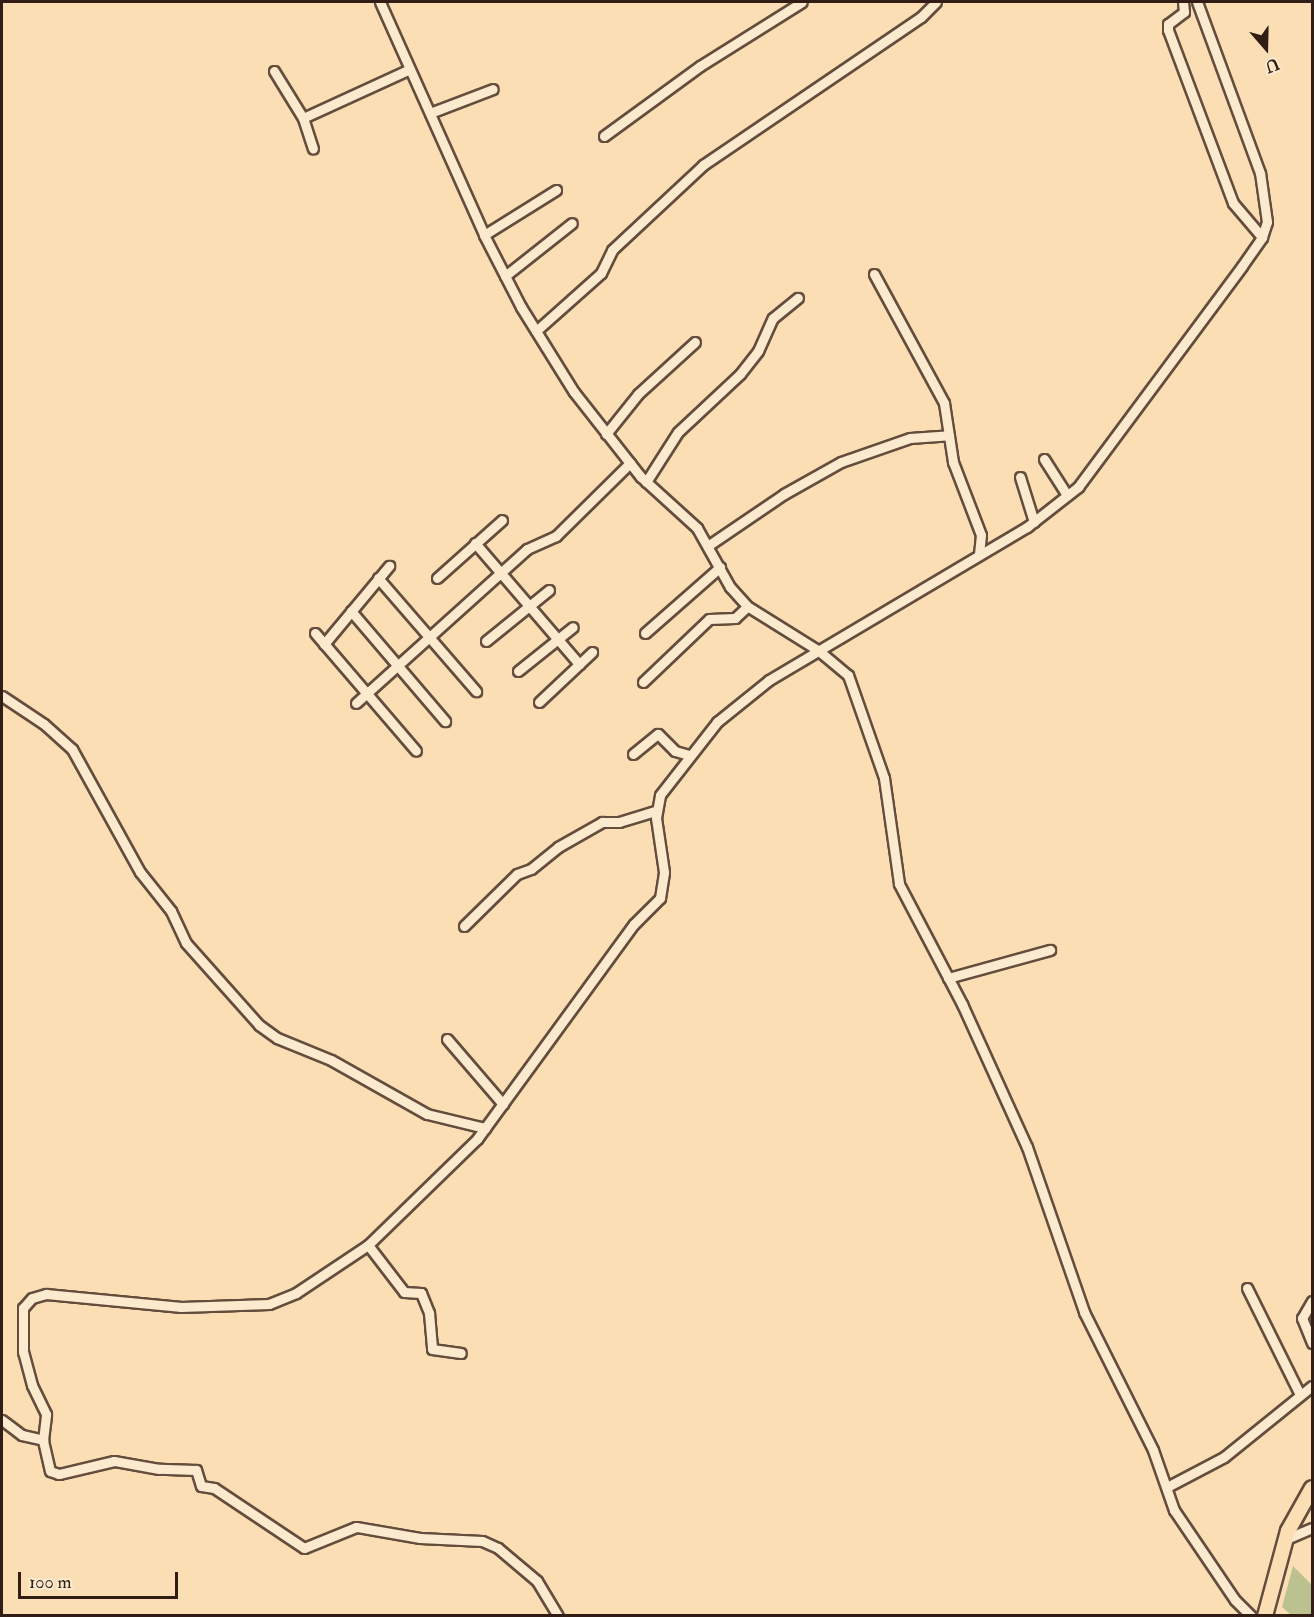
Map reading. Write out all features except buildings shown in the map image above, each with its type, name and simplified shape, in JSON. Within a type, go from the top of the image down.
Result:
[{"type":"main road","points":[[1265,1616],[1286,1539],[1296,1513],[1312,1488]]},
{"type":"street","points":[[380,2],[408,70],[430,113],[484,236],[536,331],[606,434],[646,482],[697,528],[709,545],[730,586],[747,607],[848,675],[884,778],[899,884],[948,978],[1027,1147],[1084,1312],[1136,1413],[1183,1524],[1236,1600],[1251,1616]]},
{"type":"street","points":[[604,136],[700,66],[802,2]]},
{"type":"street","points":[[536,331],[601,273],[612,250],[703,165],[921,17],[936,2]]},
{"type":"street","points":[[1183,2],[1184,12],[1168,24],[1168,30],[1233,203],[1257,233]]},
{"type":"street","points":[[558,1616],[537,1581],[490,1544],[451,1537],[420,1538],[356,1527],[303,1548],[213,1488],[201,1486],[197,1471],[114,1461],[59,1474],[48,1468],[43,1440],[46,1414],[27,1371],[20,1330],[23,1308],[32,1298],[62,1294],[181,1307],[270,1304],[296,1293],[368,1245],[431,1187],[485,1128],[634,924],[660,898],[664,872],[656,811],[666,784],[684,754],[732,707],[811,648],[979,551],[1064,491],[1142,404],[1257,233],[1267,222],[1260,173],[1197,2]]},
{"type":"street","points":[[303,118],[408,70]]},
{"type":"street","points":[[274,71],[303,118],[313,148]]},
{"type":"street","points":[[430,113],[493,89]]},
{"type":"street","points":[[484,236],[556,190]]},
{"type":"street","points":[[505,276],[572,224]]},
{"type":"street","points":[[874,274],[945,403],[958,480],[981,535],[979,551]]},
{"type":"street","points":[[646,482],[678,432],[740,374],[758,351],[773,318],[798,298]]},
{"type":"street","points":[[606,434],[638,394],[695,342]]},
{"type":"street","points":[[709,545],[784,494],[841,462],[902,440],[949,435]]},
{"type":"street","points":[[1044,459],[1064,491]]},
{"type":"street","points":[[357,704],[502,575],[527,549],[556,536],[630,463]]},
{"type":"street","points":[[1020,477],[1033,515]]},
{"type":"street","points":[[437,578],[502,520]]},
{"type":"street","points":[[475,543],[579,664]]},
{"type":"street","points":[[324,644],[389,566]]},
{"type":"street","points":[[645,633],[720,567]]},
{"type":"street","points":[[378,578],[476,692]]},
{"type":"street","points":[[486,641],[549,590]]},
{"type":"street","points":[[643,682],[709,619],[735,618],[747,607]]},
{"type":"street","points":[[351,611],[445,721]]},
{"type":"street","points":[[518,671],[573,627]]},
{"type":"street","points":[[315,633],[416,751]]},
{"type":"street","points":[[540,702],[592,652]]},
{"type":"street","points":[[2,696],[44,724],[72,749],[140,872],[171,911],[186,943],[259,1025],[277,1038],[331,1060],[427,1114],[485,1128]]},
{"type":"street","points":[[633,754],[658,734],[684,754]]},
{"type":"street","points":[[464,926],[517,874],[531,869],[558,847],[603,822],[620,822],[656,811]]},
{"type":"street","points":[[948,978],[1050,950]]},
{"type":"street","points":[[447,1039],[503,1104]]},
{"type":"street","points":[[368,1245],[404,1292],[421,1293],[429,1312],[432,1349],[461,1353]]},
{"type":"street","points":[[1247,1288],[1300,1395]]},
{"type":"street","points":[[1312,1301],[1302,1318],[1312,1343]]},
{"type":"street","points":[[1167,1487],[1224,1457],[1312,1386]]},
{"type":"street","points":[[2,1420],[22,1435],[43,1440]]},
{"type":"street","points":[[1286,1539],[1312,1528]]},
{"type":"green space","points":[[1293,1566],[1312,1585],[1312,1615],[1291,1615],[1282,1607]]}]
